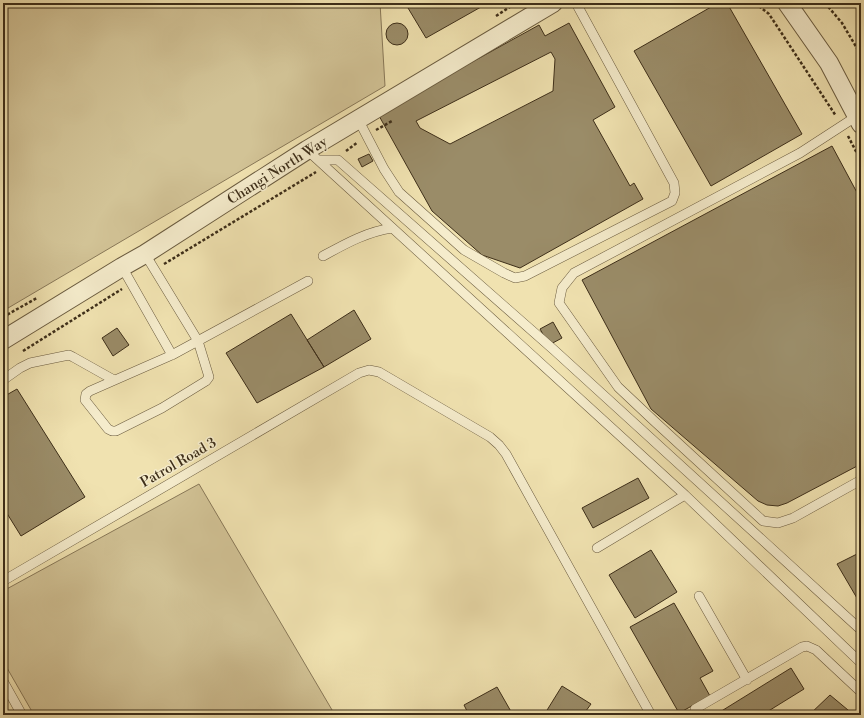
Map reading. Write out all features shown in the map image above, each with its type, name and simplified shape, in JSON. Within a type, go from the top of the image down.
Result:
[{"type":"street","name":"Changi North Way","points":[[3,340],[122,267],[312,155],[358,119],[553,3]]},
{"type":"street","points":[[787,3],[829,63],[853,122]]},
{"type":"lane","points":[[358,119],[384,169],[399,192],[464,250],[515,278],[525,276],[672,201],[674,183],[576,3]]},
{"type":"lane","points":[[853,122],[800,153],[574,273],[562,288],[559,303],[618,387],[763,521],[778,523],[793,518],[861,480]]},
{"type":"lane","points":[[312,155],[685,495],[861,663]]},
{"type":"lane","points":[[312,155],[338,160],[554,350],[861,630]]},
{"type":"lane","points":[[323,256],[356,238],[392,228]]},
{"type":"lane","points":[[145,254],[198,341],[209,377],[206,381],[162,408],[112,432],[108,430],[85,400],[86,394],[172,355],[198,341],[308,281]]},
{"type":"lane","points":[[122,267],[172,355]]},
{"type":"lane","points":[[3,380],[30,363],[69,355],[114,380]]},
{"type":"lane","name":"Patrol Road 3","points":[[3,581],[359,373],[369,370],[379,372],[490,437],[499,445],[506,454],[651,715]]},
{"type":"lane","points":[[597,548],[685,495]]},
{"type":"lane","points":[[699,596],[747,680]]},
{"type":"lane","points":[[695,709],[802,647],[808,646],[816,650],[861,692]]},
{"type":"lane","points":[[3,681],[22,715]]},
{"type":"path","points":[[755,3],[769,14],[853,122],[861,161]]},
{"type":"path","points":[[825,3],[842,23],[861,55]]},
{"type":"shaded area","points":[[3,3],[380,3],[385,86],[3,311]]},
{"type":"shaded area","points":[[199,484],[335,715],[34,715],[3,661],[3,591]]},
{"type":"building","points":[[405,3],[488,3],[426,38]]},
{"type":"building","points":[[718,3],[727,3],[802,134],[711,186],[634,51]]},
{"type":"building","points":[[397,23],[405,26],[408,34],[405,42],[397,45],[389,42],[386,34],[389,26]]},
{"type":"building","points":[[569,23],[615,107],[593,120],[630,186],[634,183],[643,199],[520,268],[482,255],[432,211],[378,114],[539,25],[545,36]],"holes":[[[551,52],[555,59],[553,91],[450,144],[420,128],[416,121]]]},
{"type":"building","points":[[832,146],[861,200],[861,464],[787,503],[778,506],[767,505],[758,501],[651,409],[582,280]]},
{"type":"building","points":[[369,154],[373,161],[362,167],[358,159]]},
{"type":"building","points":[[354,310],[371,339],[324,367],[307,340]]},
{"type":"building","points":[[291,314],[324,367],[257,403],[226,353]]},
{"type":"building","points":[[553,322],[562,338],[549,345],[540,329]]},
{"type":"building","points":[[117,328],[129,345],[113,356],[102,338]]},
{"type":"building","points":[[17,389],[85,497],[21,536],[3,507],[3,397]]},
{"type":"building","points":[[638,478],[649,498],[593,528],[582,508]]},
{"type":"building","points":[[651,550],[677,592],[635,618],[609,575]]},
{"type":"building","points":[[861,552],[861,605],[837,564]]},
{"type":"building","points":[[674,603],[713,671],[700,678],[710,696],[679,713],[630,627]]},
{"type":"building","points":[[791,668],[804,689],[762,715],[715,715]]},
{"type":"building","points":[[562,686],[591,704],[583,715],[544,715]]},
{"type":"building","points":[[497,687],[513,715],[469,715],[464,705]]},
{"type":"building","points":[[830,695],[854,715],[809,715]]}]
